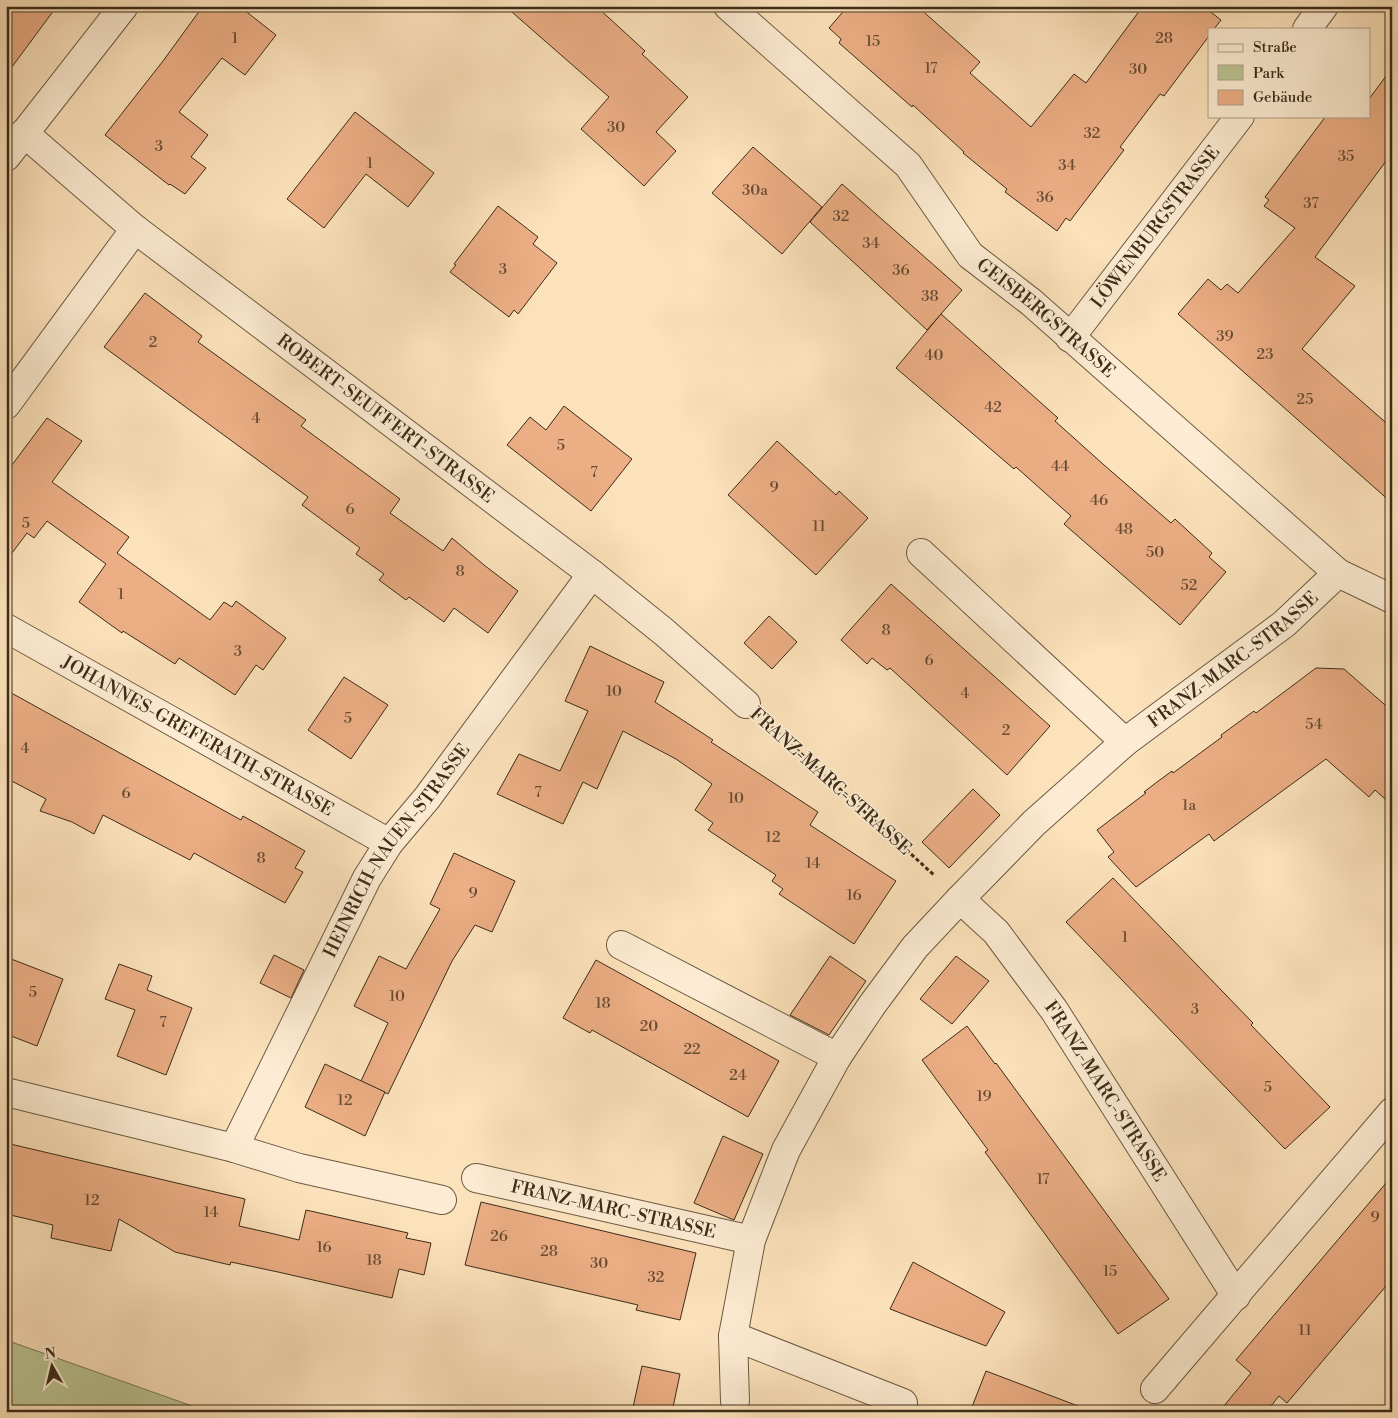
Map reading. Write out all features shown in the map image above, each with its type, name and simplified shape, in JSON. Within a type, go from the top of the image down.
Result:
[{"type":"street","points":[[6,157],[124,6]]},
{"type":"street","name":"GEISBERGSTRASSE","points":[[728,6],[908,165],[970,255],[1031,302],[1338,573],[1392,599]]},
{"type":"street","points":[[1308,28],[1324,6]]},
{"type":"street","name":"LÖWENBURGSTRASSE","points":[[1070,338],[1238,118]]},
{"type":"street","name":"ROBERT-SEUFFERT-STRASSE","points":[[24,133],[135,229],[592,574],[664,632],[746,704]]},
{"type":"street","points":[[6,405],[135,229]]},
{"type":"street","points":[[921,553],[1125,742]]},
{"type":"street","name":"FRANZ-MARC-STRASSE","points":[[734,1401],[733,1336],[751,1240],[786,1150],[837,1057],[872,1005],[915,947],[1034,823],[1125,742],[1284,624],[1338,573]]},
{"type":"street","name":"HEINRICH-NAUEN-STRASSE","points":[[234,1148],[367,878],[389,843],[427,798],[592,574]]},
{"type":"street","name":"JOHANNES-GREFERATH-STRASSE","points":[[6,628],[389,843]]},
{"type":"street","name":"FRANZ-MARC-STRASSE","points":[[960,898],[996,932],[1054,1010],[1236,1296]]},
{"type":"street","points":[[621,945],[837,1057]]},
{"type":"street","points":[[6,1092],[234,1148],[299,1168],[442,1200]]},
{"type":"street","points":[[1155,1389],[1392,1112]]},
{"type":"street","name":"FRANZ-MARC-STRASSE","points":[[476,1178],[751,1240]]},
{"type":"street","points":[[733,1336],[903,1403]]},
{"type":"path","name":"FRANZ-MARC-STRASSE","points":[[746,704],[960,898]]},
{"type":"green space","points":[[6,1340],[209,1412],[6,1412]]},
{"type":"building","points":[[6,6],[57,6],[6,75]]},
{"type":"building","points":[[203,6],[239,6],[276,35],[245,75],[222,58],[179,112],[208,135],[191,157],[206,168],[185,194],[169,185],[105,135]]},
{"type":"building","points":[[505,6],[596,6],[645,51],[642,54],[688,97],[656,132],[676,151],[644,186],[581,129],[609,97]]},
{"type":"building","points":[[848,6],[917,6],[980,62],[970,73],[1031,127],[1074,74],[1086,83],[1143,6],[1203,6],[1221,20],[1215,28],[1208,28],[1208,37],[1164,96],[1160,94],[1120,147],[1124,150],[1070,221],[1066,218],[1057,231],[1005,192],[1007,189],[963,153],[913,105],[912,107],[839,43],[841,39],[829,28]]},
{"type":"building","points":[[1392,68],[1392,153],[1315,257],[1355,286],[1302,349],[1392,428],[1392,503],[1178,314],[1208,279],[1221,290],[1227,284],[1238,293],[1295,228],[1264,206],[1269,200],[1265,197],[1324,118],[1370,118],[1370,98]]},
{"type":"building","points":[[355,112],[434,173],[408,207],[366,174],[324,228],[287,199]]},
{"type":"building","points":[[753,147],[822,207],[782,254],[712,193]]},
{"type":"building","points":[[842,184],[962,290],[927,330],[810,222]]},
{"type":"building","points":[[498,206],[538,237],[533,244],[557,263],[518,314],[514,310],[509,317],[450,272]]},
{"type":"building","points":[[145,293],[202,336],[198,342],[306,420],[301,426],[400,499],[390,513],[443,551],[452,538],[518,591],[488,633],[454,608],[444,622],[409,597],[406,600],[379,580],[384,574],[356,554],[360,548],[302,505],[308,497],[104,347]]},
{"type":"building","points":[[941,314],[1058,418],[1055,421],[1104,465],[1171,523],[1175,519],[1212,553],[1209,557],[1226,572],[1180,625],[1064,524],[1071,516],[1016,467],[1014,469],[896,368]]},
{"type":"building","points":[[564,406],[632,459],[591,511],[507,445],[530,417],[546,430]]},
{"type":"building","points":[[47,418],[82,441],[52,482],[129,537],[117,553],[210,620],[224,602],[232,607],[236,601],[286,638],[263,670],[256,665],[235,695],[179,658],[175,664],[123,631],[122,633],[79,602],[106,564],[47,521],[34,538],[27,533],[6,561],[6,473]]},
{"type":"building","points":[[777,441],[836,495],[839,491],[868,518],[816,575],[728,495]]},
{"type":"building","points":[[891,584],[1050,726],[1007,775],[890,668],[887,670],[872,658],[867,664],[841,640]]},
{"type":"building","points":[[769,616],[797,642],[772,669],[744,643]]},
{"type":"building","points":[[590,646],[664,682],[655,702],[713,740],[711,742],[818,812],[810,825],[896,881],[854,944],[779,894],[783,889],[772,881],[776,875],[708,830],[713,823],[695,810],[712,784],[676,759],[623,731],[597,789],[583,782],[563,824],[497,794],[519,754],[560,771],[588,711],[565,701]]},
{"type":"building","points":[[1316,668],[1344,669],[1392,711],[1392,805],[1375,790],[1369,797],[1326,759],[1214,841],[1209,834],[1136,887],[1108,857],[1114,852],[1097,830],[1146,793],[1144,792],[1157,782],[1172,771],[1173,773],[1222,737],[1221,735],[1254,711],[1256,713]]},
{"type":"building","points":[[344,677],[388,705],[351,759],[308,730]]},
{"type":"building","points":[[6,690],[241,820],[243,816],[305,851],[295,868],[303,872],[285,903],[194,853],[190,860],[103,815],[94,834],[72,822],[40,811],[46,799],[6,778]]},
{"type":"building","points":[[973,789],[1000,815],[949,868],[922,842]]},
{"type":"building","points":[[454,853],[515,881],[492,932],[475,925],[452,961],[388,1094],[361,1081],[388,1023],[354,1006],[379,956],[406,969],[440,909],[430,904]]},
{"type":"building","points":[[1113,878],[1253,1023],[1251,1025],[1330,1107],[1285,1149],[1066,922]]},
{"type":"building","points":[[274,955],[304,970],[291,998],[260,983]]},
{"type":"building","points":[[830,956],[866,981],[829,1035],[790,1015]]},
{"type":"building","points":[[956,956],[989,981],[952,1024],[920,999]]},
{"type":"building","points":[[6,957],[63,979],[37,1046],[6,1034]]},
{"type":"building","points":[[596,960],[779,1061],[748,1117],[592,1030],[590,1033],[563,1018]]},
{"type":"building","points":[[119,964],[152,976],[147,990],[192,1008],[166,1075],[117,1056],[135,1010],[105,999]]},
{"type":"building","points":[[967,1026],[1169,1299],[1118,1334],[985,1152],[988,1150],[922,1060]]},
{"type":"building","points":[[325,1064],[385,1092],[365,1136],[305,1107]]},
{"type":"building","points":[[723,1136],[763,1154],[734,1220],[694,1203]]},
{"type":"building","points":[[6,1143],[245,1199],[239,1226],[299,1240],[306,1210],[408,1233],[406,1238],[431,1243],[424,1275],[399,1269],[392,1298],[231,1262],[230,1265],[175,1252],[119,1219],[111,1251],[51,1238],[53,1225],[6,1214]]},
{"type":"building","points":[[1392,1176],[1392,1279],[1287,1403],[1279,1396],[1266,1412],[1219,1412],[1251,1373],[1236,1360]]},
{"type":"building","points":[[481,1202],[696,1253],[680,1320],[636,1310],[638,1305],[465,1265]]},
{"type":"building","points":[[913,1262],[1005,1312],[986,1346],[890,1309]]},
{"type":"building","points":[[642,1366],[680,1374],[672,1412],[632,1412]]},
{"type":"building","points":[[986,1371],[1086,1409],[1085,1412],[970,1412]]}]
